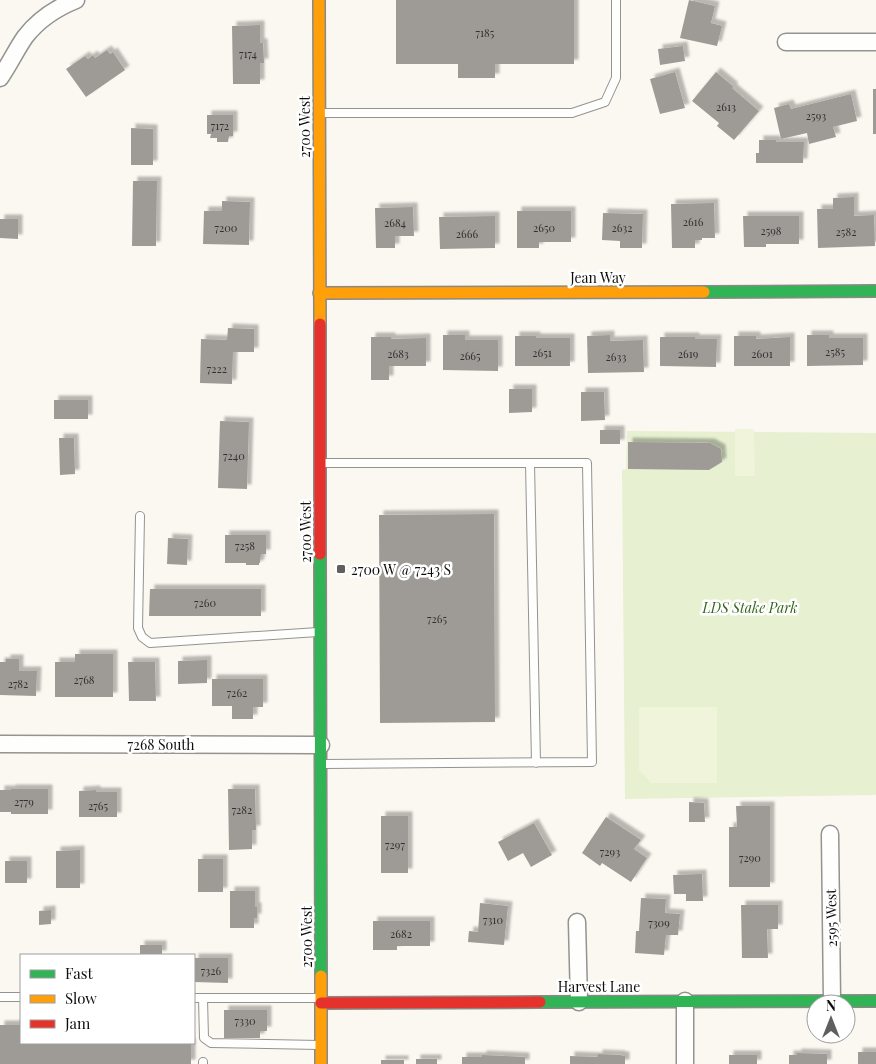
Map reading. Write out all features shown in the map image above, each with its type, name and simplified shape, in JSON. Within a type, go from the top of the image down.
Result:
[{"type":"street","points":[[0,78],[25,37],[39,22],[60,6],[76,0]]},
{"type":"street","name":"2700 West","points":[[319,0],[321,1064]]},
{"type":"street","points":[[786,42],[876,42]]},
{"type":"street","name":"Jean Way","points":[[319,293],[876,291]]},
{"type":"street","name":"7268 South","points":[[0,744],[321,745]]},
{"type":"street","name":"2595 West","points":[[830,834],[832,994]]},
{"type":"street","points":[[577,922],[579,1002]]},
{"type":"street","name":"Harvest Lane","points":[[321,1000],[806,1001]]},
{"type":"street","points":[[684,1001],[685,1064]]},
{"type":"street","name":"Harvest Lane","points":[[856,1001],[876,1001]]},
{"type":"lane","points":[[319,113],[572,113],[605,102],[616,78],[616,0]]},
{"type":"lane","points":[[320,463],[587,463],[592,762],[321,764]]},
{"type":"lane","points":[[530,463],[536,763]]},
{"type":"lane","points":[[140,516],[138,628],[142,637],[150,643],[320,632]]},
{"type":"lane","points":[[1,997],[20,997]]},
{"type":"lane","points":[[195,998],[321,1000]]},
{"type":"lane","points":[[203,998],[204,1038],[211,1043],[321,1045]]},
{"type":"green space","points":[[735,429],[754,429],[755,476],[735,476]]},
{"type":"green space","name":"LDS Stake Park","points":[[627,431],[876,433],[876,795],[625,799],[622,470],[626,469]]},
{"type":"green space","points":[[639,707],[717,707],[717,783],[651,783],[639,770]]},
{"type":"building","points":[[396,0],[574,0],[574,64],[495,64],[495,78],[458,78],[458,64],[396,64]]},
{"type":"building","points":[[689,0],[715,6],[711,23],[722,26],[717,46],[680,38]]},
{"type":"building","points":[[260,25],[260,43],[263,43],[264,63],[260,63],[260,84],[233,84],[232,26]]},
{"type":"building","points":[[683,46],[685,61],[660,65],[658,49]]},
{"type":"building","points":[[107,50],[110,54],[113,52],[125,70],[86,97],[66,69],[85,56],[88,59],[93,55],[95,58]]},
{"type":"building","points":[[675,72],[685,108],[660,114],[650,79]]},
{"type":"building","points":[[716,72],[759,111],[734,140],[717,126],[719,123],[692,101]]},
{"type":"building","points":[[873,89],[876,89],[876,134],[873,134]]},
{"type":"building","points":[[851,94],[857,121],[833,127],[836,137],[809,144],[807,133],[781,139],[774,108],[789,104],[791,109]]},
{"type":"building","points":[[207,115],[233,115],[233,136],[229,136],[228,142],[217,142],[217,138],[210,138],[211,134],[207,134]]},
{"type":"building","points":[[131,128],[153,129],[153,165],[131,165]]},
{"type":"building","points":[[759,140],[804,142],[803,163],[756,163],[756,153],[759,153]]},
{"type":"building","points":[[133,181],[157,181],[156,246],[132,246]]},
{"type":"building","points":[[854,197],[854,216],[874,215],[875,246],[818,248],[817,209],[833,209],[833,198]]},
{"type":"building","points":[[222,201],[250,202],[249,245],[203,244],[204,211],[222,211]]},
{"type":"building","points":[[714,203],[715,238],[695,240],[695,248],[672,248],[671,204]]},
{"type":"building","points":[[413,207],[414,236],[395,236],[395,248],[376,248],[375,208]]},
{"type":"building","points":[[517,211],[571,211],[571,242],[539,242],[539,248],[517,248]]},
{"type":"building","points":[[603,213],[643,214],[642,248],[620,248],[620,241],[602,240]]},
{"type":"building","points":[[495,216],[495,248],[440,249],[439,217]]},
{"type":"building","points":[[743,216],[799,216],[799,244],[766,244],[766,247],[744,247]]},
{"type":"building","points":[[0,219],[18,219],[18,239],[0,238]]},
{"type":"building","points":[[228,328],[254,329],[254,352],[233,352],[232,384],[200,383],[201,339],[227,340]]},
{"type":"building","points":[[443,335],[465,335],[465,340],[498,340],[498,371],[443,370]]},
{"type":"building","points":[[610,335],[610,341],[643,340],[644,372],[588,373],[587,336]]},
{"type":"building","points":[[807,335],[829,335],[829,338],[863,338],[863,365],[807,366]]},
{"type":"building","points":[[515,336],[570,338],[570,366],[515,366]]},
{"type":"building","points":[[734,336],[756,336],[756,339],[790,337],[790,366],[734,366]]},
{"type":"building","points":[[371,337],[391,337],[391,339],[426,338],[426,366],[389,366],[389,380],[371,380]]},
{"type":"building","points":[[660,337],[717,339],[716,367],[660,366]]},
{"type":"building","points":[[509,389],[532,389],[532,412],[509,413]]},
{"type":"building","points":[[581,392],[604,392],[605,420],[581,421]]},
{"type":"building","points":[[54,400],[88,400],[88,419],[54,419]]},
{"type":"building","points":[[220,421],[249,422],[247,489],[218,488]]},
{"type":"building","points":[[600,430],[620,430],[620,444],[600,444]]},
{"type":"building","points":[[59,438],[74,438],[75,474],[60,475]]},
{"type":"building","points":[[628,442],[710,443],[721,449],[722,462],[709,470],[628,469]]},
{"type":"building","points":[[494,514],[495,722],[380,723],[379,515]]},
{"type":"building","points":[[225,535],[266,535],[266,554],[261,554],[259,565],[225,563]]},
{"type":"building","points":[[168,538],[188,539],[187,565],[167,564]]},
{"type":"building","points":[[150,589],[261,589],[261,616],[149,616]]},
{"type":"building","points":[[75,654],[113,654],[113,697],[55,697],[55,662],[75,662]]},
{"type":"building","points":[[6,659],[19,659],[19,671],[37,671],[36,696],[0,695],[0,662],[6,662]]},
{"type":"building","points":[[207,660],[207,683],[178,684],[178,661]]},
{"type":"building","points":[[128,662],[155,662],[156,701],[129,701]]},
{"type":"building","points":[[212,679],[263,679],[263,707],[253,707],[253,719],[232,719],[232,706],[212,706]]},
{"type":"building","points":[[48,789],[48,814],[11,814],[11,812],[0,812],[0,790]]},
{"type":"building","points":[[228,789],[255,789],[256,830],[252,830],[252,849],[229,850]]},
{"type":"building","points":[[96,790],[96,792],[117,792],[117,817],[79,817],[79,791]]},
{"type":"building","points":[[689,802],[704,803],[705,822],[689,822]]},
{"type":"building","points":[[736,806],[770,806],[770,887],[729,887],[729,827],[737,827]]},
{"type":"building","points":[[381,816],[408,816],[408,873],[381,873]]},
{"type":"building","points":[[606,817],[641,840],[634,849],[647,858],[631,882],[602,863],[600,866],[582,853]]},
{"type":"building","points":[[534,823],[552,855],[531,867],[523,853],[508,861],[498,842]]},
{"type":"building","points":[[80,850],[80,888],[56,888],[56,851]]},
{"type":"building","points":[[198,859],[223,859],[223,892],[198,892]]},
{"type":"building","points":[[5,861],[27,861],[27,883],[5,883]]},
{"type":"building","points":[[702,874],[703,901],[686,901],[686,894],[674,894],[673,875]]},
{"type":"building","points":[[230,891],[255,891],[257,918],[254,918],[254,928],[230,928]]},
{"type":"building","points":[[641,898],[666,899],[665,913],[680,914],[678,935],[666,935],[664,955],[635,953],[636,931],[639,931]]},
{"type":"building","points":[[480,903],[508,906],[504,945],[468,942],[469,931],[478,932]]},
{"type":"building","points":[[741,905],[778,905],[778,929],[767,929],[768,958],[742,958]]},
{"type":"building","points":[[51,910],[51,924],[39,925],[39,911]]},
{"type":"building","points":[[373,921],[430,921],[430,946],[397,946],[397,950],[373,950]]},
{"type":"building","points":[[140,945],[162,945],[162,954],[140,954]]},
{"type":"building","points":[[195,958],[228,958],[228,983],[195,982]]},
{"type":"building","points":[[224,1010],[267,1010],[267,1031],[260,1031],[260,1038],[224,1038]]},
{"type":"building","points":[[0,1025],[20,1025],[20,1044],[191,1044],[191,1064],[0,1064]]},
{"type":"building","points":[[858,1052],[876,1052],[876,1064],[858,1064]]},
{"type":"building","points":[[797,1053],[827,1054],[827,1064],[789,1064],[789,1055],[797,1055]]},
{"type":"building","points":[[598,1054],[625,1056],[625,1064],[570,1064],[570,1056],[598,1057]]},
{"type":"building","points":[[482,1055],[525,1057],[525,1064],[462,1064],[462,1057],[482,1057]]},
{"type":"building","points":[[729,1055],[757,1055],[757,1064],[729,1064]]},
{"type":"building","points":[[416,1059],[437,1059],[437,1064],[416,1064]]},
{"type":"building","points":[[381,1060],[404,1060],[404,1064],[381,1064]]},
{"type":"traffic: fast","points":[[704,292],[876,291]]},
{"type":"traffic: fast","points":[[320,554],[321,976]]},
{"type":"traffic: fast","points":[[540,1002],[876,1001]]},
{"type":"traffic: slow","points":[[319,0],[320,324]]},
{"type":"traffic: slow","points":[[319,293],[704,292]]},
{"type":"traffic: slow","points":[[321,976],[321,1064]]},
{"type":"traffic: jam","points":[[320,324],[320,554]]},
{"type":"traffic: jam","points":[[321,1003],[540,1002]]},
{"type":"place","name":"2700 W @ 7243 S","points":[[341,569]]}]
